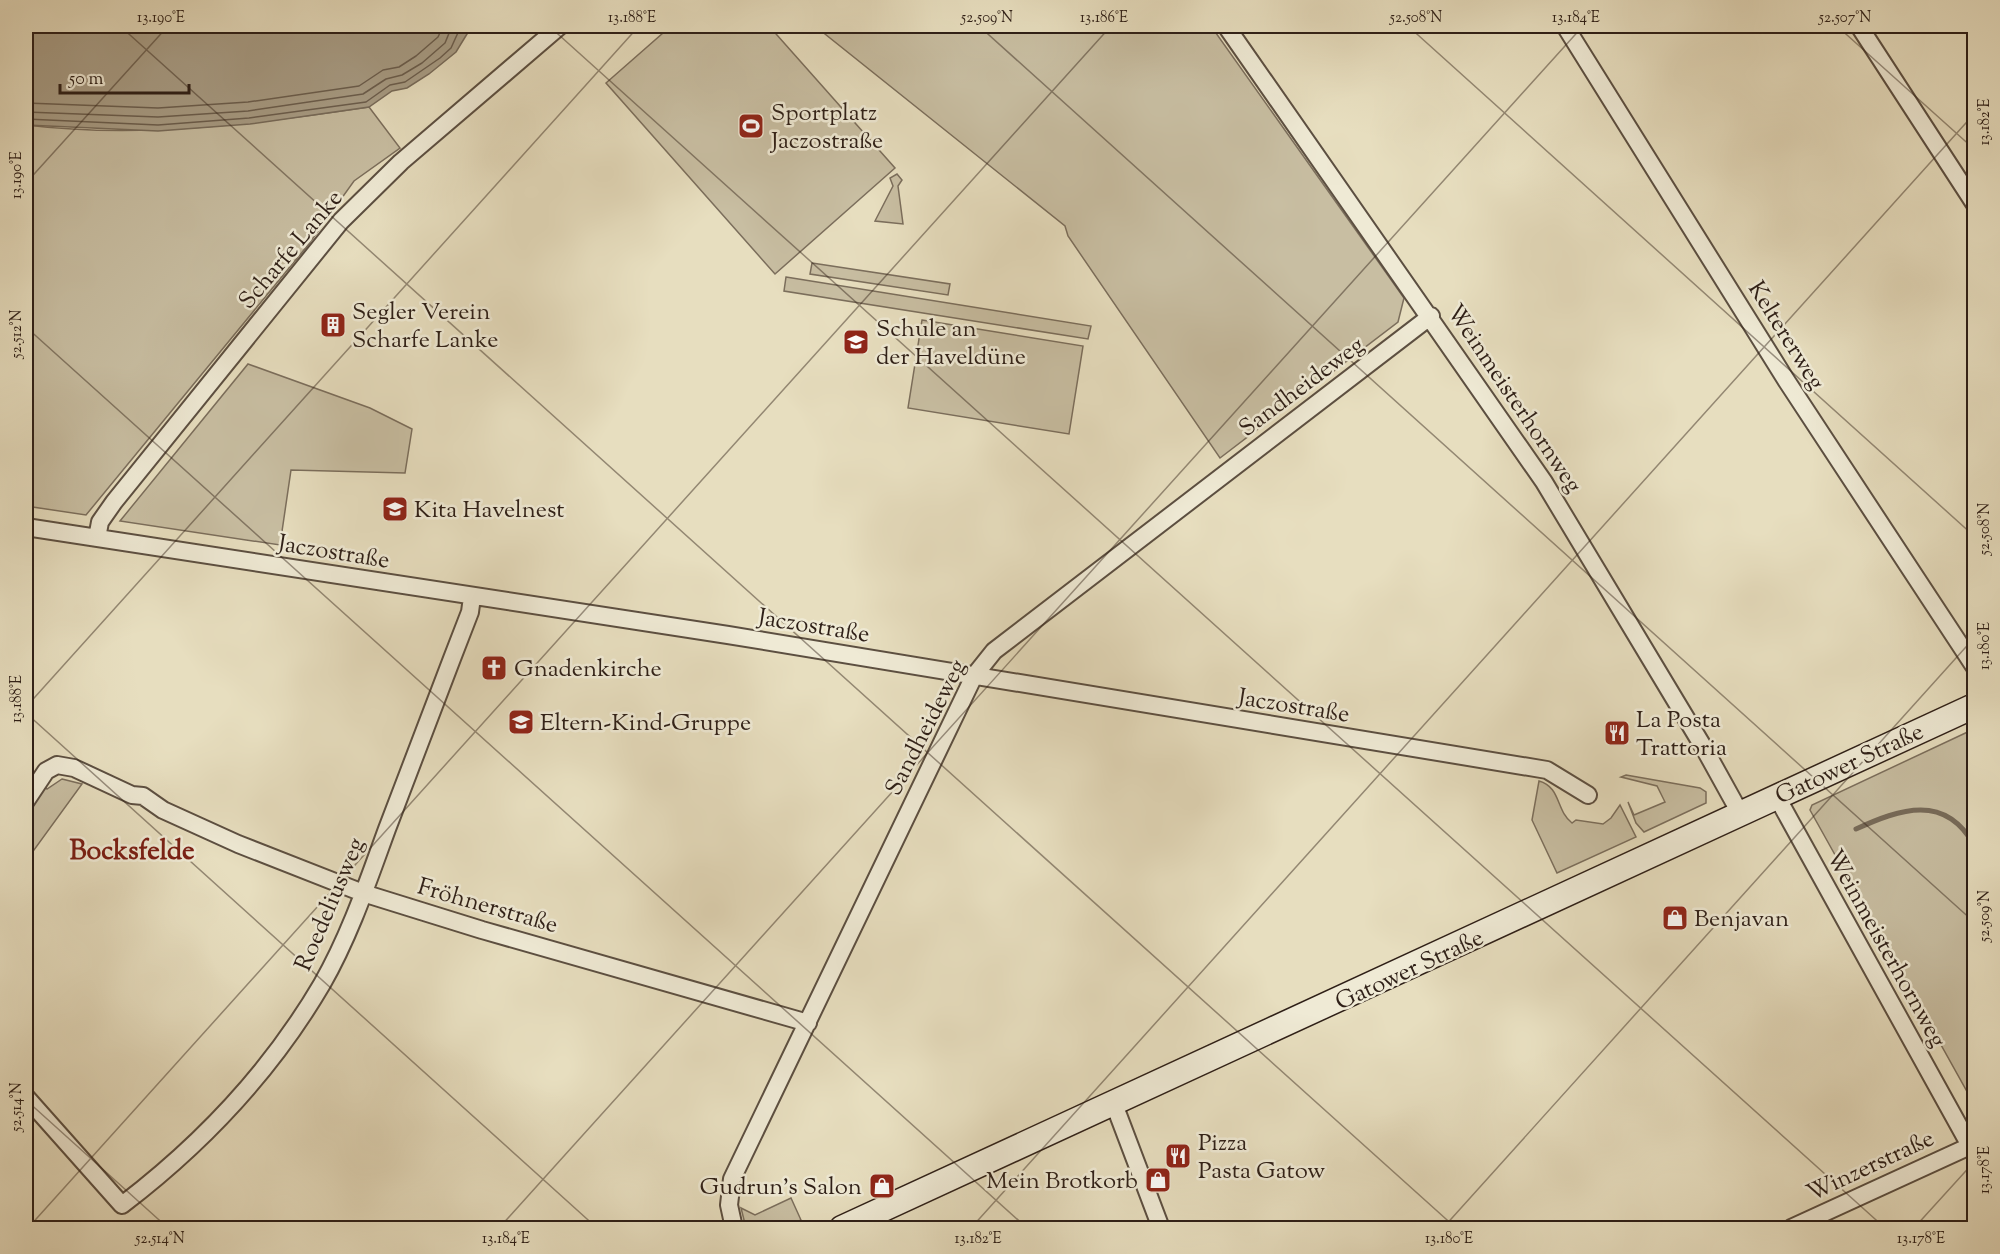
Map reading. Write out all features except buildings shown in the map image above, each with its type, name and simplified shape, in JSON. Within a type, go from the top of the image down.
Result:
[{"type":"main road","name":"Gatower Straße","points":[[842,1228],[1974,706]]},
{"type":"street","name":"Scharfe Lanke","points":[[98,538],[100,522],[114,502],[341,221],[401,162],[560,26]]},
{"type":"street","name":"Weinmeisterhornweg","points":[[1226,26],[1431,316],[1544,482],[1704,748],[1740,813]]},
{"type":"street","name":"Keltererweg","points":[[1567,26],[1786,380],[1974,666]]},
{"type":"street","points":[[1859,26],[1974,203]]},
{"type":"street","name":"Sandheideweg","points":[[734,1228],[729,1205],[732,1179],[974,676],[994,651],[1431,316]]},
{"type":"street","name":"Jaczostraße","points":[[26,527],[728,635],[1546,770],[1588,795]]},
{"type":"street","name":"Roedeliusweg","points":[[26,1097],[122,1205],[191,1148],[243,1093],[301,1018],[338,955],[470,612],[472,597]]},
{"type":"street","name":"Fröhnerstraße","points":[[26,801],[38,781],[57,765],[74,768],[132,795],[139,795],[153,801],[163,810],[237,844],[363,893],[482,930],[807,1023]]},
{"type":"street","name":"Weinmeisterhornweg","points":[[1777,797],[1972,1149]]},
{"type":"street","points":[[1114,1104],[1161,1228]]},
{"type":"street","name":"Winzerstraße","points":[[1791,1228],[1972,1149]]},
{"type":"shaded area","name":"Sportplatz Jaczostraße","points":[[671,26],[769,26],[895,168],[775,274],[606,83]]},
{"type":"shaded area","points":[[815,26],[1211,26],[1404,298],[1398,322],[1220,458],[1068,236],[1065,226]]},
{"type":"shaded area","points":[[369,107],[400,148],[354,181],[308,245],[86,515],[26,506],[26,125],[112,130],[198,128]]},
{"type":"shaded area","points":[[897,174],[902,180],[898,186],[903,224],[875,221],[893,186],[890,178]]},
{"type":"shaded area","points":[[812,263],[950,284],[948,295],[810,274]]},
{"type":"shaded area","points":[[786,277],[1091,326],[1088,339],[784,291]]},
{"type":"shaded area","points":[[922,320],[1083,346],[1069,434],[908,408]]},
{"type":"shaded area","points":[[248,364],[370,408],[412,429],[405,473],[291,470],[280,545],[120,521]]},
{"type":"shaded area","points":[[1974,729],[1974,1104],[1810,810],[1812,805]]},
{"type":"shaded area","points":[[1626,775],[1700,788],[1706,792],[1706,803],[1644,832],[1636,823],[1628,802],[1634,815],[1665,802],[1657,786],[1621,777]]},
{"type":"shaded area","points":[[62,779],[82,784],[26,861],[26,815],[44,786],[47,789]]},
{"type":"shaded area","points":[[1539,781],[1551,788],[1563,812],[1572,823],[1576,820],[1603,824],[1611,818],[1620,805],[1636,837],[1557,873],[1532,820]]},
{"type":"shaded area","points":[[791,1198],[801,1220],[783,1228],[746,1228],[741,1208],[755,1215]]},
{"type":"water","points":[[26,26],[471,26],[464,31],[467,34],[456,52],[429,74],[407,88],[392,91],[369,107],[250,124],[158,131],[26,125]]},
{"type":"waterway","points":[[1856,829],[1905,812],[1921,810],[1936,812],[1950,818],[1974,845]]},
{"type":"place","name":"Sportplatz Jaczostraße","points":[[751,126]]},
{"type":"place","name":"Segler Verein Scharfe Lanke","points":[[333,325]]},
{"type":"place","name":"Schule an der Haveldüne","points":[[856,342]]},
{"type":"place","name":"Kita Havelnest","points":[[395,509]]},
{"type":"place","name":"Gnadenkirche","points":[[494,668]]},
{"type":"place","name":"Eltern-Kind-Gruppe","points":[[521,722]]},
{"type":"place","name":"La Posta Trattoria","points":[[1617,733]]},
{"type":"place","name":"Benjavan","points":[[1675,918]]},
{"type":"place","name":"Pizza Pasta Gatow","points":[[1178,1156]]},
{"type":"place","name":"Mein Brotkorb","points":[[1158,1180]]},
{"type":"place","name":"Gudrun's Salon","points":[[882,1186]]},
{"type":"district","name":"Bocksfelde","points":[[132,850]]}]
